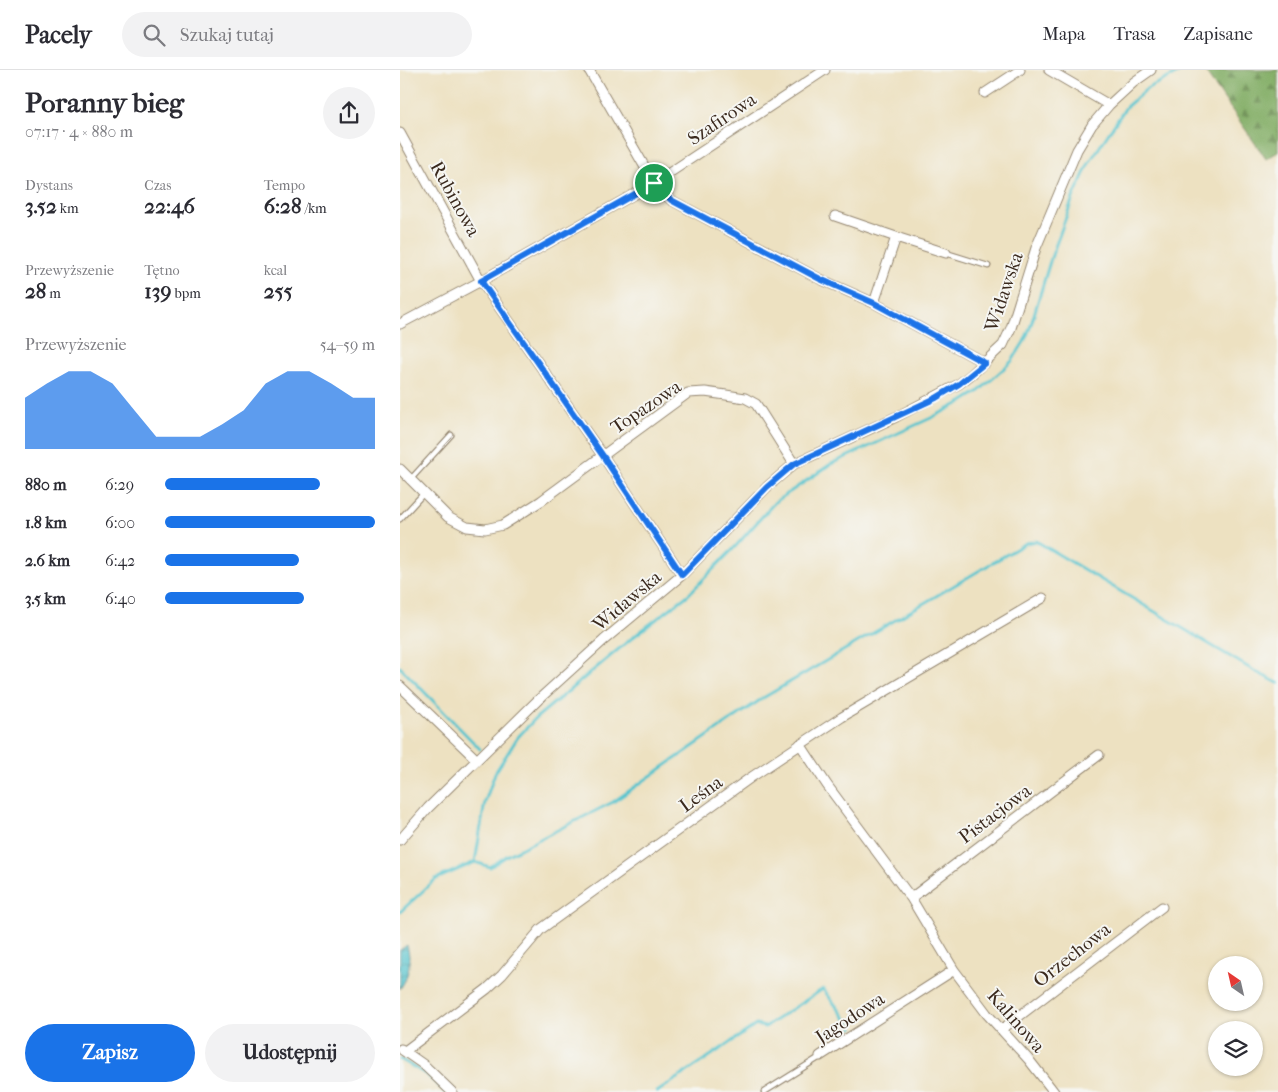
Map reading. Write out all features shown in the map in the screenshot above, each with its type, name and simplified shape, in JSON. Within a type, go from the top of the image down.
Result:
[{"type":"street","points":[[589,70],[654,183],[671,200],[820,279],[874,303],[985,363]]},
{"type":"street","name":"Szafirowa","points":[[400,324],[481,281],[654,183],[825,70]]},
{"type":"street","points":[[985,94],[1020,70]]},
{"type":"street","points":[[1049,70],[1109,105]]},
{"type":"street","name":"Widawska","points":[[400,840],[476,759],[597,647],[682,575],[767,487],[794,464],[936,398],[959,384],[985,363],[1003,345],[1011,328],[1036,248],[1077,150],[1092,125],[1109,105],[1134,82],[1151,70]]},
{"type":"street","name":"Rubinowa","points":[[400,133],[481,281],[603,456],[682,575]]},
{"type":"street","points":[[835,216],[896,238],[946,253]]},
{"type":"street","points":[[874,303],[896,238]]},
{"type":"street","name":"Topazowa","points":[[400,469],[448,517],[467,527],[485,529],[503,525],[603,456],[688,393],[705,392],[745,398],[756,404],[794,464]]},
{"type":"street","name":"Leśna","points":[[402,1049],[487,989],[502,975],[541,929],[750,778],[842,717],[1043,598]]},
{"type":"street","points":[[400,686],[476,759]]},
{"type":"street","name":"Kalinowa","points":[[800,744],[827,785],[911,898],[954,970],[987,1014],[1029,1060],[1054,1092]]},
{"type":"street","name":"Pistacjowa","points":[[911,898],[1099,755]]},
{"type":"street","name":"Orzechowa","points":[[1001,1030],[1162,906]]},
{"type":"street","name":"Jagodowa","points":[[820,1056],[954,970]]},
{"type":"street","points":[[402,1049],[424,1065],[452,1092]]},
{"type":"lane","points":[[946,253],[988,266]]},
{"type":"lane","points":[[410,480],[451,435]]},
{"type":"lane","points":[[400,519],[424,493]]},
{"type":"lane","name":"Jagodowa","points":[[764,1092],[820,1056]]},
{"type":"green space","points":[[1204,70],[1278,70],[1278,152],[1266,159]]},
{"type":"water","points":[[407,945],[409,967],[400,989],[400,950]]},
{"type":"waterway","points":[[400,912],[436,879],[475,862],[485,802],[495,773],[518,737],[536,718],[632,638],[688,595],[735,547],[775,502],[831,464],[962,402],[978,392],[1012,361],[1030,328],[1051,258],[1073,198],[1089,163],[1126,107],[1148,88],[1184,70]]},
{"type":"waterway","points":[[475,862],[490,867],[508,855],[613,802],[763,698],[1026,543],[1036,541],[1256,672],[1278,683]]},
{"type":"waterway","points":[[400,667],[480,749]]},
{"type":"waterway","points":[[657,1092],[756,1025],[765,1027],[823,989],[853,1028]]},
{"type":"waterway","points":[[400,1059],[427,1075],[446,1092]]},
{"type":"route","points":[[654,183],[671,200],[820,279],[874,303],[985,363],[959,384],[936,398],[794,464],[767,487],[682,575],[603,456],[481,281],[654,183]]}]
